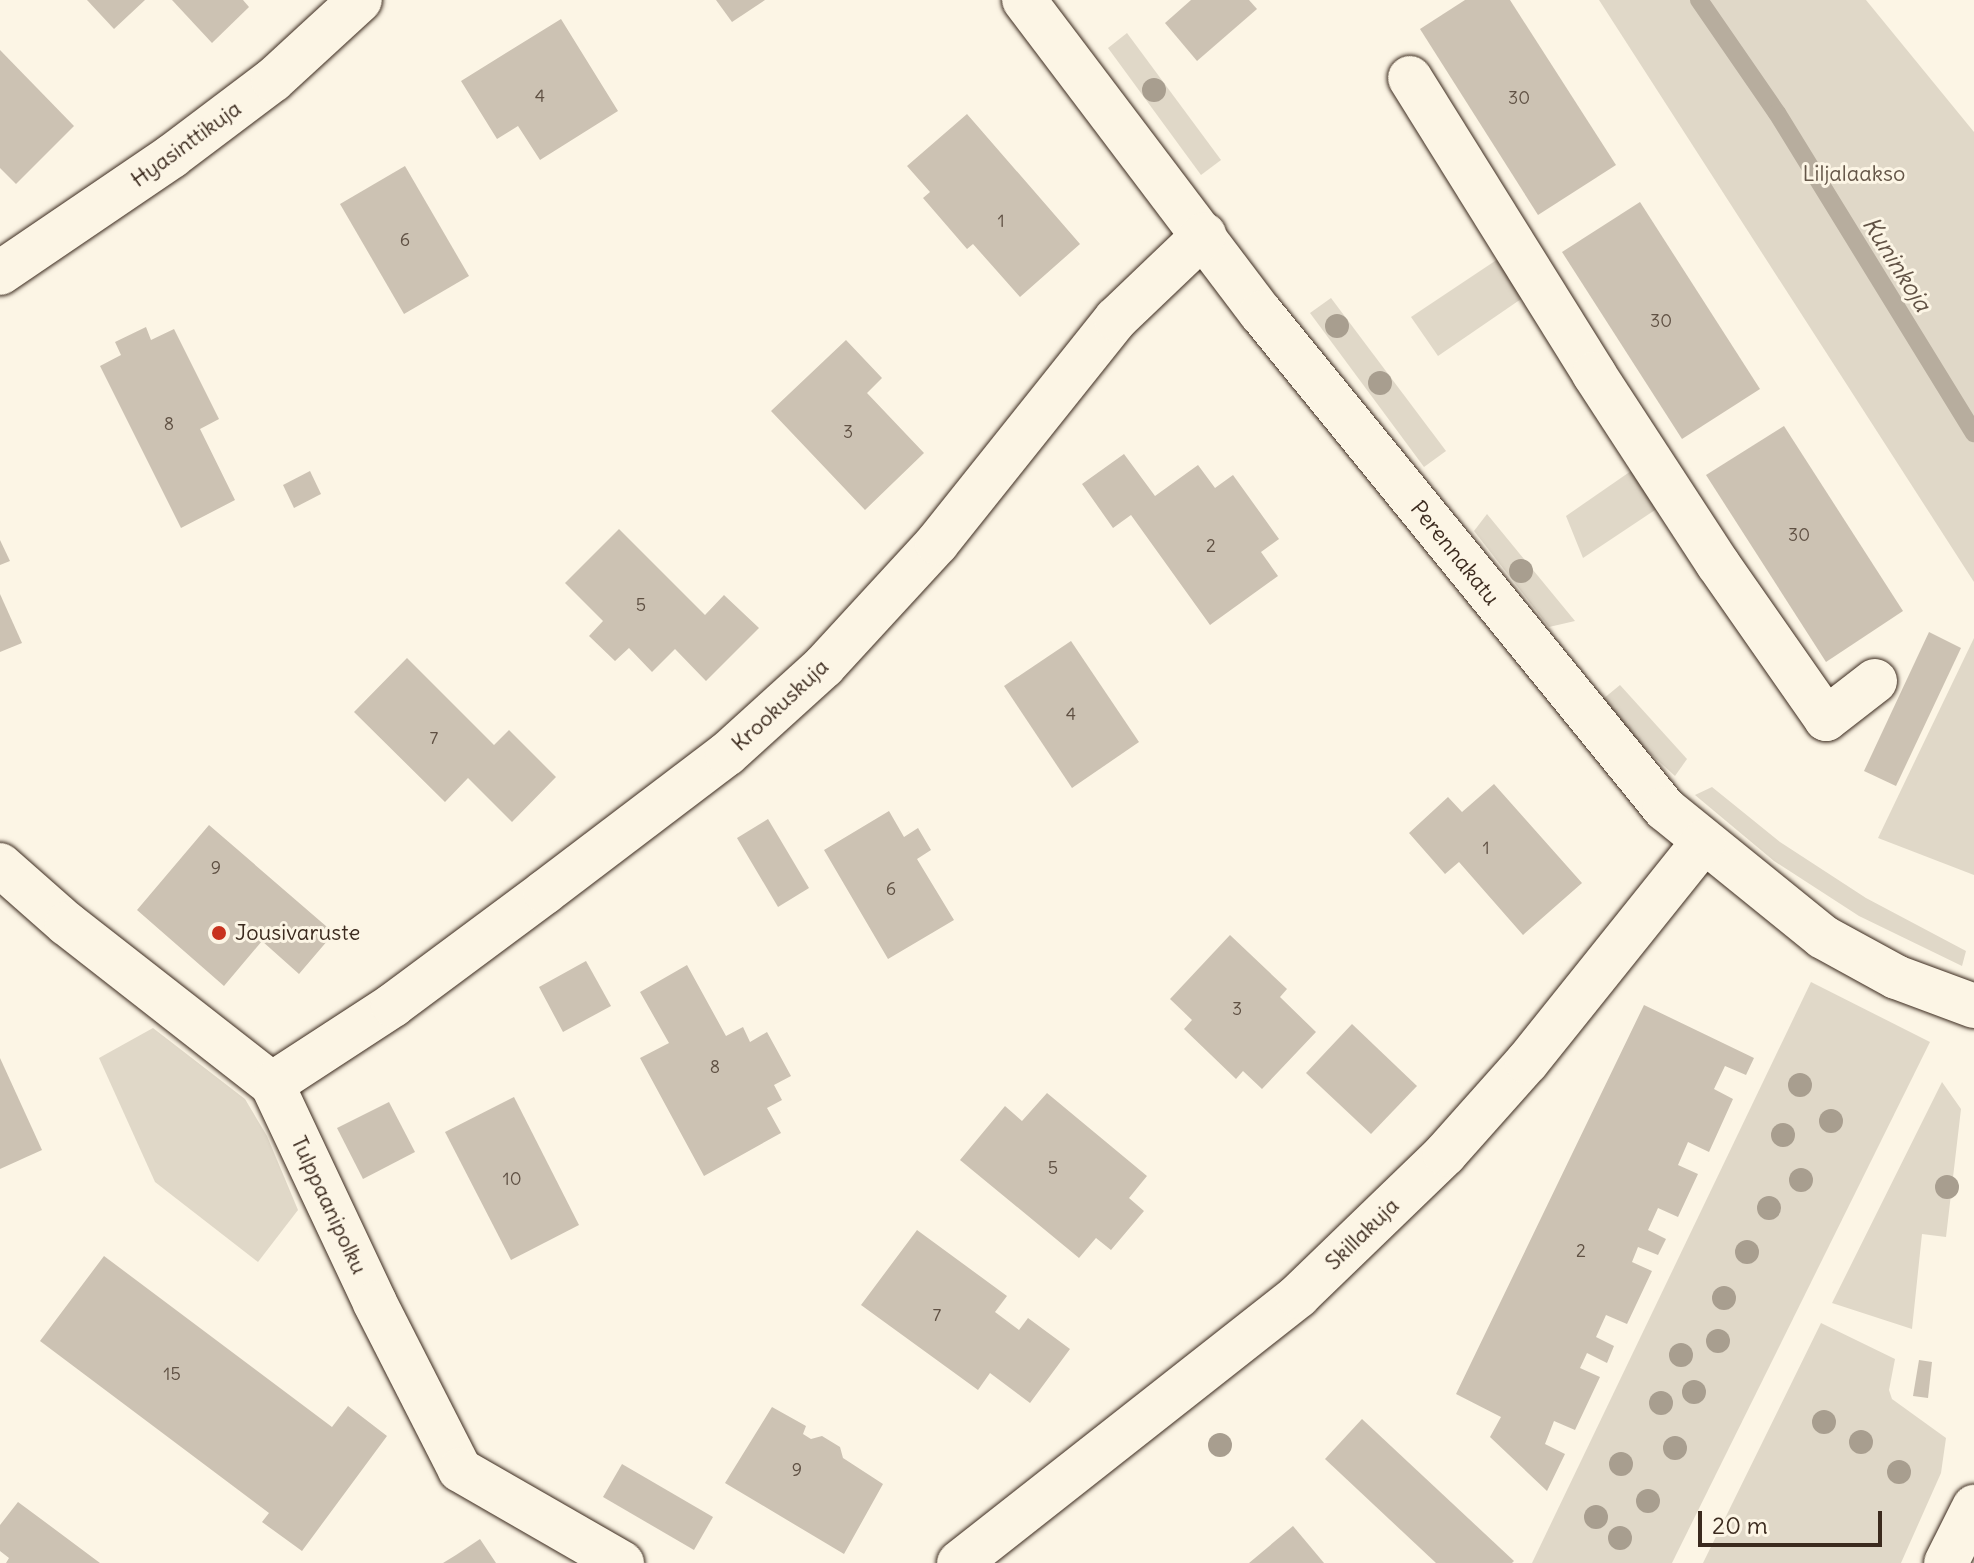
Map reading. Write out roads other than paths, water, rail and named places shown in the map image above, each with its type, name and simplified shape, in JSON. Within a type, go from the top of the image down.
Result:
[{"type":"street","name":"Hyasinttikuja","points":[[0,273],[172,156],[273,80],[360,0]]},
{"type":"street","name":"Perennakatu","points":[[1024,0],[1261,313],[1665,809],[1823,937],[1896,977],[1974,1006]]},
{"type":"street","points":[[1410,78],[1594,374],[1718,564],[1826,719],[1875,681]]},
{"type":"street","name":"Krookuskuja","points":[[272,1084],[393,1005],[594,855],[727,754],[824,666],[937,543],[1116,319],[1204,235]]},
{"type":"street","name":"Skillakuja","points":[[959,1563],[1298,1296],[1445,1154],[1527,1062],[1703,842]]},
{"type":"street","name":"Tulppaanipolku","points":[[0,865],[67,924],[272,1084],[375,1303],[460,1470],[622,1563]]},
{"type":"street","points":[[1946,1563],[1974,1507]]},
{"type":"waterway","name":"Kuninkoja","points":[[1699,0],[1777,113],[1974,433]]},
{"type":"place","name":"Jousivaruste","points":[[219,933]]},
{"type":"park label","name":"Liljalaakso","points":[[1854,174]]}]
